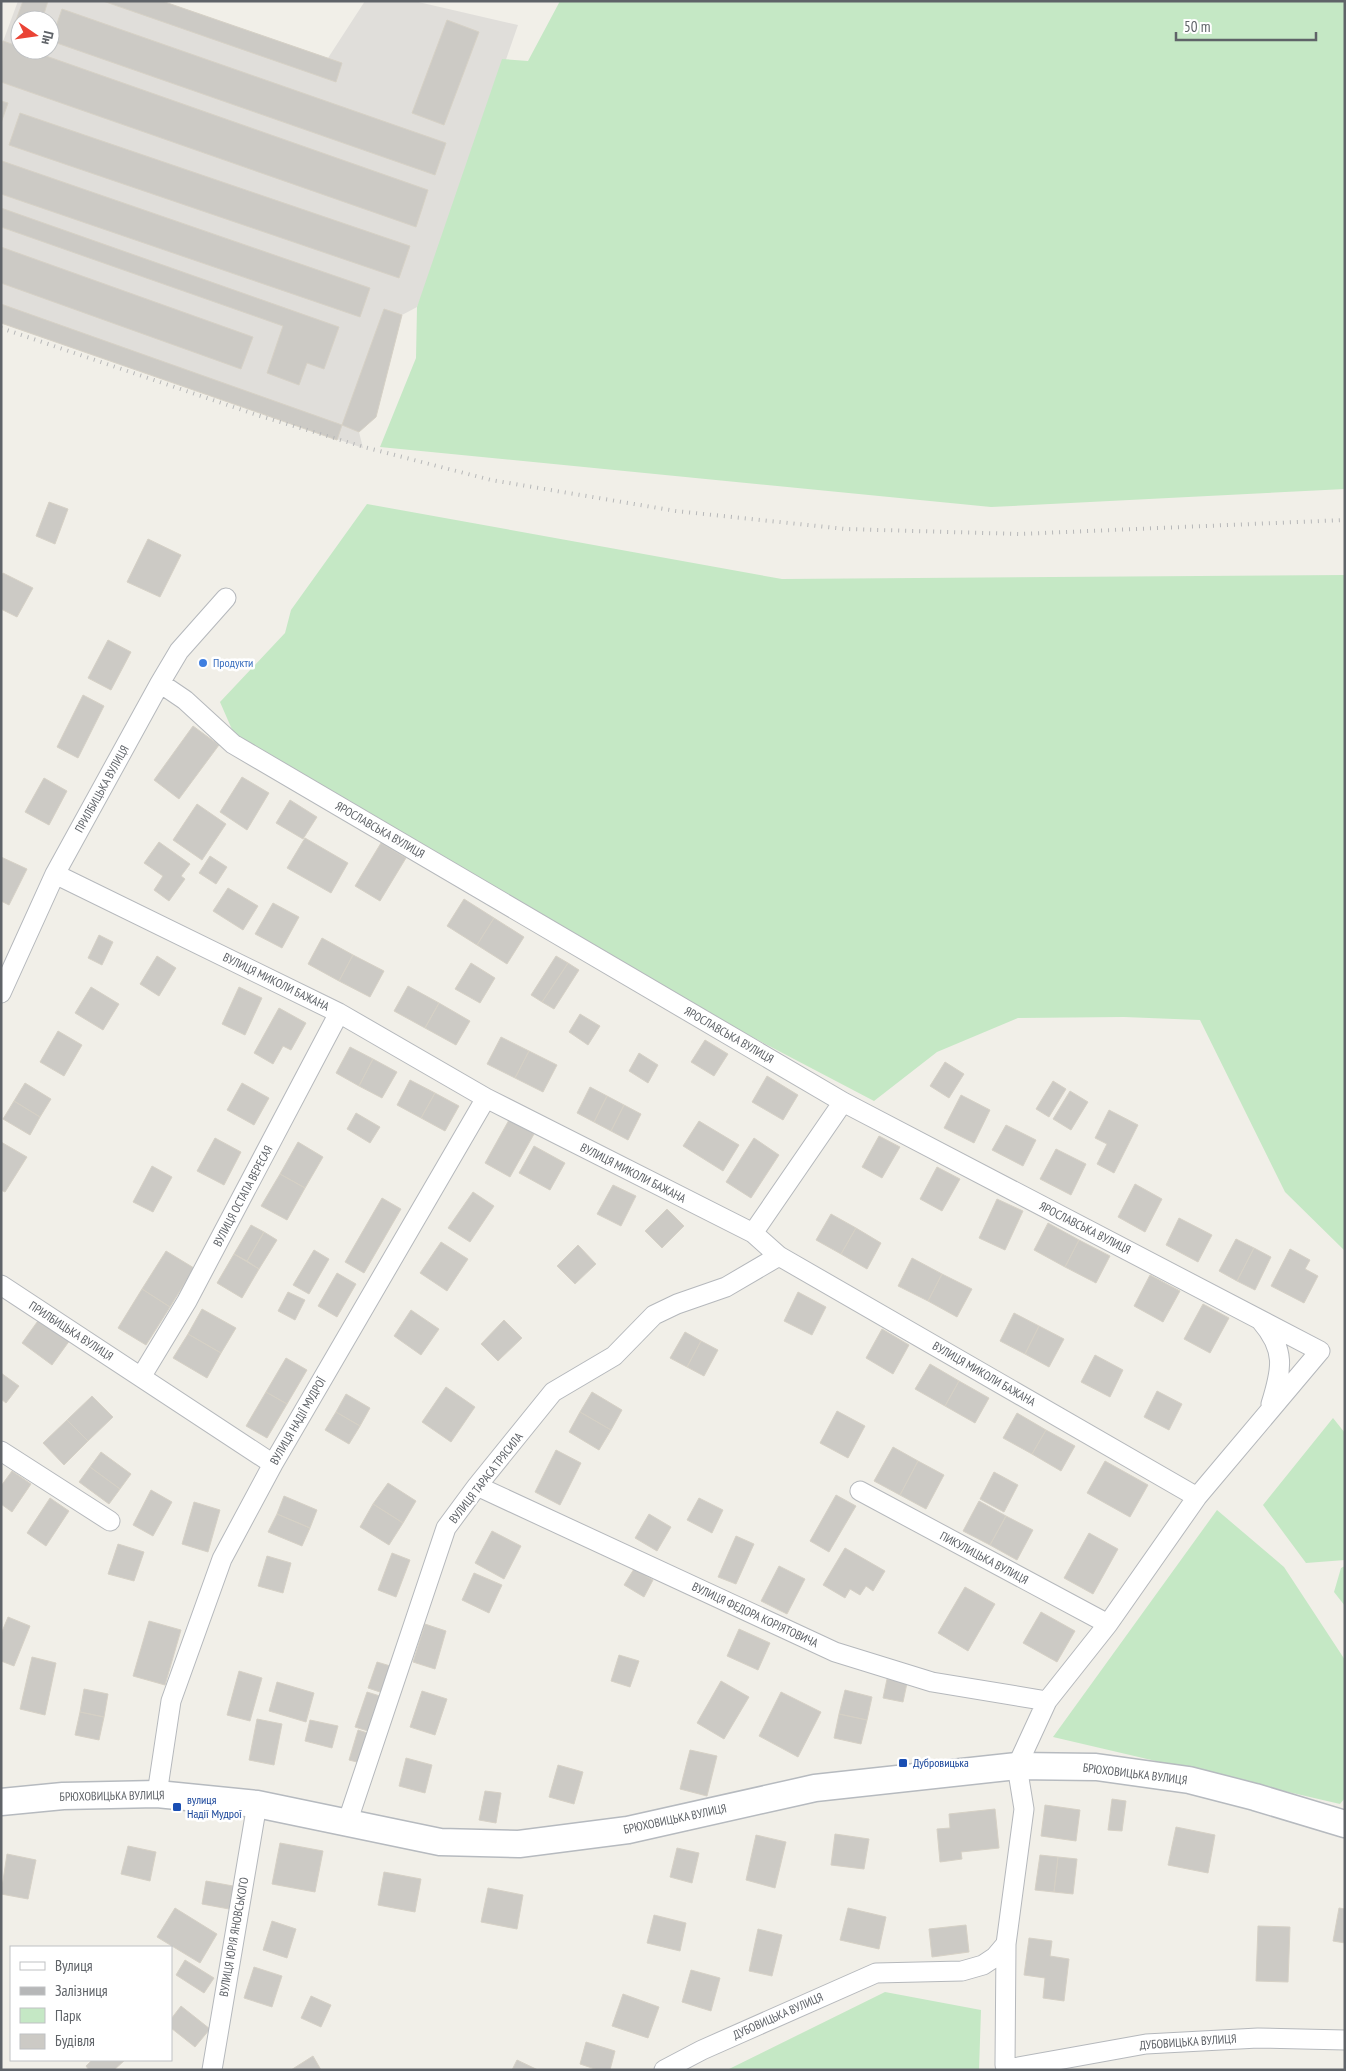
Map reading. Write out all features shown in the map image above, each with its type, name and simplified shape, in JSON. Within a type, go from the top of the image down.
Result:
[{"type":"main road","name":"БРЮХОВИЦЬКА ВУЛИЦЯ","points":[[1,1802],[62,1796],[157,1794],[257,1804],[440,1842],[519,1844],[628,1830],[815,1788],[1018,1766],[1096,1767],[1189,1780],[1255,1797],[1345,1824]]},
{"type":"street","name":"ПРИЛБИЦЬКА ВУЛИЦЯ","points":[[1,993],[55,874],[160,683],[179,651],[226,598]]},
{"type":"street","name":"ЯРОСЛАВСЬКА ВУЛИЦЯ","points":[[160,683],[185,700],[233,744],[843,1102],[1320,1351],[1268,1412]]},
{"type":"street","name":"ВУЛИЦЯ МИКОЛИ БАЖАНА","points":[[55,874],[339,1013],[486,1098],[753,1233],[779,1256],[1197,1497]]},
{"type":"street","name":"ВУЛИЦЯ ОСТАПА ВЕРЕСАЯ","points":[[141,1377],[186,1301],[339,1013]]},
{"type":"street","name":"ВУЛИЦЯ НАДІЇ МУДРОЇ","points":[[157,1794],[171,1701],[212,1582],[222,1559],[273,1464],[486,1098]]},
{"type":"street","points":[[753,1233],[843,1102]]},
{"type":"street","name":"ВУЛИЦЯ ТАРАСА ТРЯСИЛА","points":[[347,1823],[446,1528],[477,1486],[553,1392],[614,1356],[654,1315],[676,1304],[726,1286],[779,1256]]},
{"type":"street","name":"ПРИЛБИЦЬКА ВУЛИЦЯ","points":[[1,1285],[273,1464]]},
{"type":"street","points":[[1018,1766],[1047,1701],[1108,1624],[1197,1497],[1268,1412],[1279,1378],[1280,1361],[1274,1336],[1258,1318]]},
{"type":"street","points":[[1,1451],[110,1521]]},
{"type":"street","name":"ВУЛИЦЯ ФЕДОРА КОРІЯТОВИЧА","points":[[477,1486],[835,1652],[932,1682],[1047,1701]]},
{"type":"street","name":"ПИКУЛИЦЬКА ВУЛИЦЯ","points":[[860,1491],[1108,1624]]},
{"type":"street","name":"ДУБОВИЦЬКА ВУЛИЦЯ","points":[[1018,1766],[1024,1809],[1006,1944],[1005,2065],[1013,2068],[1146,2044],[1258,2038],[1345,2040]]},
{"type":"street","name":"ВУЛИЦЯ ЮРІЯ ЯНОВСЬКОГО","points":[[212,2070],[257,1804]]},
{"type":"street","name":"ДУБОВИЦЬКА ВУЛИЦЯ","points":[[664,2070],[702,2050],[876,1973],[962,1971],[983,1965],[995,1958],[1006,1944]]},
{"type":"shaded area","points":[[18,1],[162,1],[328,58],[365,1],[414,1],[518,25],[431,275],[417,307],[402,315],[376,417],[359,432],[363,448],[1,323],[1,47],[10,23],[10,60],[60,60],[60,10],[15,10]]},
{"type":"green space","points":[[560,1],[1345,1],[1345,489],[991,507],[380,447],[416,358],[417,307],[502,59],[528,61]]},
{"type":"green space","points":[[367,504],[782,579],[1345,575],[1345,1251],[1285,1192],[1200,1020],[1124,1017],[1018,1018],[937,1052],[874,1101],[659,988],[237,741],[220,702],[285,633],[291,610]]},
{"type":"green space","points":[[1333,1418],[1345,1433],[1345,1560],[1306,1563],[1263,1505]]},
{"type":"green space","points":[[1217,1510],[1284,1567],[1345,1660],[1345,1798],[1340,1804],[1053,1737]]},
{"type":"green space","points":[[1345,1566],[1345,1606],[1334,1592],[1341,1568]]},
{"type":"green space","points":[[885,1992],[981,2010],[979,2070],[727,2070]]},
{"type":"building","points":[[23,1],[48,1],[45,10],[20,10]]},
{"type":"building","points":[[103,1],[162,1],[342,63],[336,82]]},
{"type":"building","points":[[62,9],[446,143],[435,175],[60,44],[60,15]]},
{"type":"building","points":[[447,20],[479,32],[444,125],[412,113]]},
{"type":"building","points":[[3,41],[10,43],[10,60],[58,60],[428,190],[416,227],[1,82]]},
{"type":"building","points":[[1,101],[8,103],[1,123]]},
{"type":"building","points":[[20,113],[410,246],[399,278],[9,145]]},
{"type":"building","points":[[2,161],[370,288],[360,317],[1,194]]},
{"type":"building","points":[[1,208],[339,327],[324,369],[307,363],[299,385],[267,373],[283,326],[1,227]]},
{"type":"building","points":[[1,247],[253,337],[241,369],[1,283]]},
{"type":"building","points":[[1,304],[342,425],[337,440],[1,323]]},
{"type":"building","points":[[384,309],[402,315],[376,417],[359,432],[342,425]]},
{"type":"building","points":[[49,502],[68,509],[55,544],[36,536]]},
{"type":"building","points":[[148,539],[181,555],[160,597],[127,582]]},
{"type":"building","points":[[3,573],[33,588],[17,617],[1,609],[1,577]]},
{"type":"building","points":[[108,640],[131,652],[111,690],[88,678]]},
{"type":"building","points":[[83,695],[104,706],[78,758],[57,747]]},
{"type":"building","points":[[193,726],[219,745],[179,799],[154,780]]},
{"type":"building","points":[[242,777],[269,793],[247,830],[220,812]]},
{"type":"building","points":[[44,778],[67,791],[49,825],[25,812]]},
{"type":"building","points":[[290,800],[317,817],[303,839],[276,823]]},
{"type":"building","points":[[197,804],[226,824],[202,860],[173,840]]},
{"type":"building","points":[[305,838],[348,863],[331,893],[287,868]]},
{"type":"building","points":[[159,842],[190,864],[181,876],[185,879],[169,901],[154,890],[163,876],[144,863]]},
{"type":"building","points":[[381,843],[406,858],[380,901],[355,886]]},
{"type":"building","points":[[210,856],[227,867],[216,884],[199,873]]},
{"type":"building","points":[[1,857],[27,869],[9,905],[1,901]]},
{"type":"building","points":[[228,888],[258,906],[243,930],[213,911]]},
{"type":"building","points":[[464,899],[494,918],[477,945],[447,926]]},
{"type":"building","points":[[273,903],[299,917],[282,948],[255,934]]},
{"type":"building","points":[[494,918],[524,937],[507,964],[477,945]]},
{"type":"building","points":[[99,935],[113,942],[102,965],[88,958]]},
{"type":"building","points":[[322,938],[353,955],[339,981],[308,964]]},
{"type":"building","points":[[353,955],[384,971],[370,997],[339,981]]},
{"type":"building","points":[[157,956],[176,968],[159,996],[140,984]]},
{"type":"building","points":[[556,956],[568,963],[542,1002],[531,995]]},
{"type":"building","points":[[471,963],[495,978],[480,1003],[455,989]]},
{"type":"building","points":[[568,963],[579,970],[554,1009],[542,1002]]},
{"type":"building","points":[[408,986],[439,1003],[425,1028],[394,1011]]},
{"type":"building","points":[[91,987],[119,1004],[103,1030],[75,1013]]},
{"type":"building","points":[[239,987],[262,998],[245,1035],[222,1024]]},
{"type":"building","points":[[439,1003],[470,1021],[456,1045],[425,1028]]},
{"type":"building","points":[[279,1008],[306,1023],[291,1050],[283,1046],[273,1064],[254,1053]]},
{"type":"building","points":[[580,1014],[600,1026],[588,1045],[569,1032]]},
{"type":"building","points":[[58,1031],[82,1045],[64,1076],[40,1062]]},
{"type":"building","points":[[501,1037],[529,1051],[515,1078],[487,1064]]},
{"type":"building","points":[[705,1040],[728,1054],[714,1076],[691,1062]]},
{"type":"building","points":[[350,1047],[373,1059],[359,1086],[336,1073]]},
{"type":"building","points":[[529,1051],[557,1065],[543,1092],[515,1078]]},
{"type":"building","points":[[639,1053],[658,1065],[648,1083],[629,1071]]},
{"type":"building","points":[[373,1059],[397,1072],[382,1098],[359,1086]]},
{"type":"building","points":[[945,1062],[964,1074],[949,1098],[930,1086]]},
{"type":"building","points":[[767,1076],[798,1095],[783,1120],[752,1102]]},
{"type":"building","points":[[410,1080],[435,1093],[421,1118],[397,1105]]},
{"type":"building","points":[[1053,1081],[1066,1089],[1049,1117],[1036,1109]]},
{"type":"building","points":[[25,1083],[51,1099],[40,1117],[14,1101]]},
{"type":"building","points":[[242,1083],[269,1098],[254,1125],[227,1110]]},
{"type":"building","points":[[590,1087],[607,1096],[594,1122],[577,1113]]},
{"type":"building","points":[[1070,1091],[1088,1102],[1071,1130],[1053,1119]]},
{"type":"building","points":[[435,1093],[459,1106],[445,1131],[421,1118]]},
{"type":"building","points":[[961,1095],[990,1110],[974,1143],[944,1128]]},
{"type":"building","points":[[607,1096],[624,1105],[611,1131],[594,1122]]},
{"type":"building","points":[[14,1101],[40,1117],[30,1135],[3,1119]]},
{"type":"building","points":[[624,1105],[641,1114],[628,1140],[611,1131]]},
{"type":"building","points":[[1109,1110],[1138,1125],[1114,1173],[1097,1164],[1107,1144],[1095,1138]]},
{"type":"building","points":[[356,1113],[380,1127],[370,1143],[347,1129]]},
{"type":"building","points":[[509,1120],[534,1134],[510,1177],[485,1163]]},
{"type":"building","points":[[699,1121],[739,1145],[723,1171],[683,1146]]},
{"type":"building","points":[[1006,1125],[1036,1140],[1023,1166],[992,1150]]},
{"type":"building","points":[[879,1136],[900,1147],[882,1178],[862,1167]]},
{"type":"building","points":[[215,1138],[241,1152],[224,1185],[197,1171]]},
{"type":"building","points":[[754,1138],[779,1155],[751,1198],[726,1182]]},
{"type":"building","points":[[1,1142],[27,1157],[5,1192],[1,1190]]},
{"type":"building","points":[[298,1142],[323,1157],[305,1188],[280,1174]]},
{"type":"building","points":[[534,1146],[565,1163],[550,1190],[519,1173]]},
{"type":"building","points":[[1056,1149],[1086,1164],[1071,1195],[1040,1179]]},
{"type":"building","points":[[152,1166],[172,1177],[153,1212],[133,1202]]},
{"type":"building","points":[[937,1167],[960,1179],[942,1211],[920,1199]]},
{"type":"building","points":[[280,1174],[305,1188],[287,1220],[261,1206]]},
{"type":"building","points":[[1135,1184],[1162,1199],[1145,1232],[1118,1217]]},
{"type":"building","points":[[613,1185],[636,1196],[621,1226],[597,1214]]},
{"type":"building","points":[[473,1192],[494,1206],[470,1242],[448,1228]]},
{"type":"building","points":[[382,1198],[401,1209],[364,1273],[345,1262]]},
{"type":"building","points":[[997,1199],[1023,1211],[1005,1250],[979,1238]]},
{"type":"building","points":[[667,1209],[684,1226],[662,1248],[645,1231]]},
{"type":"building","points":[[831,1214],[856,1228],[841,1254],[816,1240]]},
{"type":"building","points":[[1179,1218],[1212,1235],[1198,1262],[1166,1245]]},
{"type":"building","points":[[1048,1223],[1079,1240],[1065,1267],[1034,1250]]},
{"type":"building","points":[[251,1225],[264,1232],[247,1261],[234,1254]]},
{"type":"building","points":[[856,1228],[881,1243],[867,1269],[841,1254]]},
{"type":"building","points":[[264,1232],[277,1240],[259,1269],[247,1261]]},
{"type":"building","points":[[1236,1239],[1254,1248],[1237,1281],[1219,1271]]},
{"type":"building","points":[[1079,1240],[1110,1256],[1096,1283],[1065,1267]]},
{"type":"building","points":[[441,1242],[468,1259],[447,1291],[420,1273]]},
{"type":"building","points":[[578,1245],[596,1264],[575,1284],[557,1266]]},
{"type":"building","points":[[1254,1248],[1271,1257],[1255,1290],[1237,1281]]},
{"type":"building","points":[[1290,1249],[1310,1260],[1305,1269],[1318,1276],[1304,1303],[1271,1286]]},
{"type":"building","points":[[314,1250],[329,1259],[309,1294],[293,1285]]},
{"type":"building","points":[[166,1251],[194,1268],[170,1307],[142,1289]]},
{"type":"building","points":[[234,1254],[259,1269],[242,1298],[217,1283]]},
{"type":"building","points":[[912,1258],[942,1274],[928,1301],[898,1286]]},
{"type":"building","points":[[337,1273],[356,1284],[337,1317],[318,1306]]},
{"type":"building","points":[[942,1274],[972,1289],[957,1317],[928,1301]]},
{"type":"building","points":[[1150,1275],[1180,1291],[1163,1322],[1134,1306]]},
{"type":"building","points":[[142,1289],[170,1307],[146,1345],[118,1328]]},
{"type":"building","points":[[288,1292],[305,1300],[295,1320],[278,1311]]},
{"type":"building","points":[[798,1292],[826,1307],[812,1335],[784,1321]]},
{"type":"building","points":[[1203,1304],[1229,1318],[1210,1353],[1184,1339]]},
{"type":"building","points":[[202,1309],[236,1328],[221,1353],[188,1334]]},
{"type":"building","points":[[411,1310],[439,1329],[421,1355],[394,1336]]},
{"type":"building","points":[[1014,1313],[1039,1326],[1025,1354],[1000,1341]]},
{"type":"building","points":[[40,1318],[70,1340],[52,1365],[22,1343]]},
{"type":"building","points":[[504,1320],[522,1338],[498,1361],[481,1344]]},
{"type":"building","points":[[1039,1326],[1064,1339],[1049,1367],[1025,1354]]},
{"type":"building","points":[[882,1329],[909,1345],[893,1374],[866,1358]]},
{"type":"building","points":[[685,1332],[701,1341],[687,1367],[670,1358]]},
{"type":"building","points":[[188,1334],[221,1353],[207,1378],[173,1358]]},
{"type":"building","points":[[701,1341],[718,1350],[704,1376],[687,1367]]},
{"type":"building","points":[[1095,1355],[1123,1370],[1110,1397],[1081,1382]]},
{"type":"building","points":[[286,1358],[307,1370],[287,1404],[266,1392]]},
{"type":"building","points":[[930,1364],[959,1381],[945,1406],[915,1389]]},
{"type":"building","points":[[1,1373],[19,1386],[6,1403],[1,1399]]},
{"type":"building","points":[[959,1381],[989,1398],[975,1423],[945,1406]]},
{"type":"building","points":[[446,1387],[475,1407],[451,1442],[422,1422]]},
{"type":"building","points":[[1157,1391],[1182,1404],[1169,1430],[1144,1417]]},
{"type":"building","points":[[266,1392],[287,1404],[267,1438],[246,1426]]},
{"type":"building","points":[[592,1392],[622,1410],[611,1430],[580,1412]]},
{"type":"building","points":[[346,1394],[370,1408],[360,1426],[336,1412]]},
{"type":"building","points":[[92,1396],[113,1417],[88,1441],[67,1420]]},
{"type":"building","points":[[837,1411],[865,1426],[848,1458],[820,1443]]},
{"type":"building","points":[[336,1412],[360,1426],[349,1444],[325,1430]]},
{"type":"building","points":[[580,1412],[611,1430],[599,1450],[569,1432]]},
{"type":"building","points":[[1017,1413],[1046,1430],[1032,1454],[1003,1438]]},
{"type":"building","points":[[67,1420],[88,1441],[64,1465],[43,1443]]},
{"type":"building","points":[[1046,1430],[1075,1446],[1061,1471],[1032,1454]]},
{"type":"building","points":[[893,1447],[918,1461],[900,1495],[874,1481]]},
{"type":"building","points":[[556,1450],[581,1463],[560,1505],[535,1492]]},
{"type":"building","points":[[101,1452],[131,1474],[120,1489],[90,1467]]},
{"type":"building","points":[[918,1461],[944,1475],[926,1509],[900,1495]]},
{"type":"building","points":[[1105,1461],[1148,1485],[1130,1517],[1087,1493]]},
{"type":"building","points":[[90,1467],[120,1489],[109,1504],[79,1482]]},
{"type":"building","points":[[12,1471],[31,1484],[12,1512],[1,1504],[1,1486]]},
{"type":"building","points":[[994,1472],[1018,1485],[1004,1512],[980,1499]]},
{"type":"building","points":[[388,1483],[416,1501],[403,1523],[373,1504]]},
{"type":"building","points":[[151,1490],[172,1502],[153,1536],[133,1525]]},
{"type":"building","points":[[836,1495],[856,1506],[829,1552],[810,1541]]},
{"type":"building","points":[[284,1496],[317,1510],[310,1528],[277,1514]]},
{"type":"building","points":[[50,1498],[69,1511],[46,1546],[27,1533]]},
{"type":"building","points":[[699,1498],[723,1510],[712,1533],[687,1520]]},
{"type":"building","points":[[979,1501],[1006,1516],[990,1545],[963,1531]]},
{"type":"building","points":[[194,1502],[220,1510],[208,1552],[182,1544]]},
{"type":"building","points":[[373,1504],[403,1523],[389,1545],[360,1527]]},
{"type":"building","points":[[277,1514],[310,1528],[302,1546],[268,1532]]},
{"type":"building","points":[[649,1514],[671,1527],[657,1551],[635,1538]]},
{"type":"building","points":[[1006,1516],[1033,1530],[1017,1560],[990,1545]]},
{"type":"building","points":[[492,1531],[521,1546],[504,1579],[475,1563]]},
{"type":"building","points":[[1089,1533],[1118,1549],[1093,1594],[1064,1578]]},
{"type":"building","points":[[736,1536],[754,1544],[736,1584],[718,1577]]},
{"type":"building","points":[[118,1544],[144,1552],[134,1581],[108,1574]]},
{"type":"building","points":[[845,1548],[885,1571],[873,1591],[866,1586],[860,1595],[850,1589],[845,1598],[823,1585]]},
{"type":"building","points":[[392,1553],[410,1560],[396,1597],[378,1590]]},
{"type":"building","points":[[267,1556],[291,1563],[283,1593],[258,1586]]},
{"type":"building","points":[[779,1566],[805,1579],[787,1614],[761,1601]]},
{"type":"building","points":[[634,1569],[653,1580],[644,1597],[624,1585]]},
{"type":"building","points":[[474,1573],[502,1585],[489,1613],[462,1600]]},
{"type":"building","points":[[965,1587],[995,1604],[968,1651],[938,1633]]},
{"type":"building","points":[[1041,1612],[1075,1631],[1057,1662],[1023,1643]]},
{"type":"building","points":[[8,1617],[30,1626],[14,1666],[1,1661],[1,1634]]},
{"type":"building","points":[[149,1621],[181,1630],[165,1685],[133,1676]]},
{"type":"building","points":[[425,1624],[446,1631],[435,1669],[413,1662]]},
{"type":"building","points":[[739,1629],[770,1643],[758,1670],[727,1656]]},
{"type":"building","points":[[619,1655],[639,1661],[630,1687],[611,1681]]},
{"type":"building","points":[[32,1657],[56,1663],[45,1715],[20,1709]]},
{"type":"building","points":[[377,1662],[397,1668],[389,1695],[368,1688]]},
{"type":"building","points":[[239,1671],[262,1678],[250,1721],[227,1715]]},
{"type":"building","points":[[887,1679],[907,1683],[903,1702],[883,1698]]},
{"type":"building","points":[[721,1681],[749,1697],[724,1739],[697,1723]]},
{"type":"building","points":[[277,1682],[314,1693],[306,1722],[269,1711]]},
{"type":"building","points":[[84,1689],[108,1694],[104,1717],[80,1712]]},
{"type":"building","points":[[845,1690],[872,1697],[867,1720],[839,1714]]},
{"type":"building","points":[[422,1691],[447,1699],[435,1735],[410,1727]]},
{"type":"building","points":[[367,1692],[383,1697],[371,1732],[355,1727]]},
{"type":"building","points":[[781,1692],[821,1712],[798,1757],[759,1736]]},
{"type":"building","points":[[80,1712],[104,1717],[99,1740],[75,1735]]},
{"type":"building","points":[[839,1714],[867,1720],[861,1744],[834,1738]]},
{"type":"building","points":[[257,1719],[282,1724],[274,1765],[249,1760]]},
{"type":"building","points":[[310,1720],[338,1726],[332,1748],[305,1741]]},
{"type":"building","points":[[358,1730],[374,1735],[365,1764],[349,1760]]},
{"type":"building","points":[[690,1750],[717,1756],[707,1796],[680,1789]]},
{"type":"building","points":[[406,1758],[432,1765],[425,1793],[399,1786]]},
{"type":"building","points":[[558,1765],[583,1772],[574,1804],[549,1797]]},
{"type":"building","points":[[485,1791],[501,1793],[496,1823],[479,1820]]},
{"type":"building","points":[[1112,1799],[1126,1801],[1122,1831],[1108,1830]]},
{"type":"building","points":[[1045,1805],[1080,1810],[1076,1841],[1041,1836]]},
{"type":"building","points":[[995,1809],[999,1848],[961,1852],[962,1859],[940,1862],[937,1829],[950,1828],[949,1814]]},
{"type":"building","points":[[1176,1827],[1215,1835],[1208,1873],[1168,1865]]},
{"type":"building","points":[[835,1834],[869,1839],[864,1869],[831,1865]]},
{"type":"building","points":[[756,1835],[786,1842],[775,1888],[746,1880]]},
{"type":"building","points":[[280,1843],[323,1851],[315,1892],[272,1884]]},
{"type":"building","points":[[128,1846],[156,1852],[150,1881],[121,1874]]},
{"type":"building","points":[[677,1848],[699,1853],[692,1883],[670,1877]]},
{"type":"building","points":[[7,1854],[36,1860],[28,1899],[1,1894]]},
{"type":"building","points":[[1040,1855],[1058,1857],[1054,1892],[1035,1890]]},
{"type":"building","points":[[1058,1857],[1077,1859],[1073,1894],[1054,1892]]},
{"type":"building","points":[[384,1872],[421,1879],[415,1912],[378,1905]]},
{"type":"building","points":[[206,1881],[233,1886],[229,1909],[202,1904]]},
{"type":"building","points":[[488,1888],[523,1895],[517,1929],[481,1922]]},
{"type":"building","points":[[175,1908],[217,1934],[200,1963],[157,1937]]},
{"type":"building","points":[[848,1908],[886,1917],[879,1949],[840,1940]]},
{"type":"building","points":[[1339,1908],[1345,1909],[1345,1943],[1333,1941]]},
{"type":"building","points":[[654,1915],[686,1923],[680,1951],[647,1943]]},
{"type":"building","points":[[272,1921],[296,1929],[287,1958],[263,1950]]},
{"type":"building","points":[[966,1925],[969,1952],[932,1957],[929,1929]]},
{"type":"building","points":[[1258,1926],[1290,1927],[1288,1982],[1256,1981]]},
{"type":"building","points":[[758,1929],[782,1935],[772,1976],[749,1971]]},
{"type":"building","points":[[1029,1938],[1052,1941],[1050,1956],[1069,1959],[1064,2001],[1043,1998],[1045,1978],[1024,1975]]},
{"type":"building","points":[[185,1960],[214,1978],[204,1993],[176,1975]]},
{"type":"building","points":[[254,1967],[282,1976],[272,2007],[244,1998]]},
{"type":"building","points":[[691,1970],[720,1978],[711,2011],[682,2002]]},
{"type":"building","points":[[623,1994],[659,2007],[648,2038],[612,2026]]},
{"type":"building","points":[[311,1996],[331,2005],[321,2027],[301,2018]]},
{"type":"building","points":[[181,2006],[210,2029],[195,2047],[172,2029],[172,2018]]},
{"type":"building","points":[[586,2042],[615,2051],[610,2070],[598,2070],[580,2064]]},
{"type":"building","points":[[313,2056],[321,2070],[291,2070]]},
{"type":"building","points":[[517,2060],[538,2070],[512,2070]]},
{"type":"building","points":[[91,2061],[124,2061],[114,2070],[89,2070],[86,2066]]},
{"type":"railway","points":[[1,328],[257,415],[364,447],[491,480],[676,511],[845,529],[1019,534],[1345,520]]},
{"type":"place","name":"Продукти","points":[[203,663]]},
{"type":"place","name":"Дубровицька","points":[[903,1763]]},
{"type":"place","name":"вулиця Надії Мудрої","points":[[177,1807]]}]
